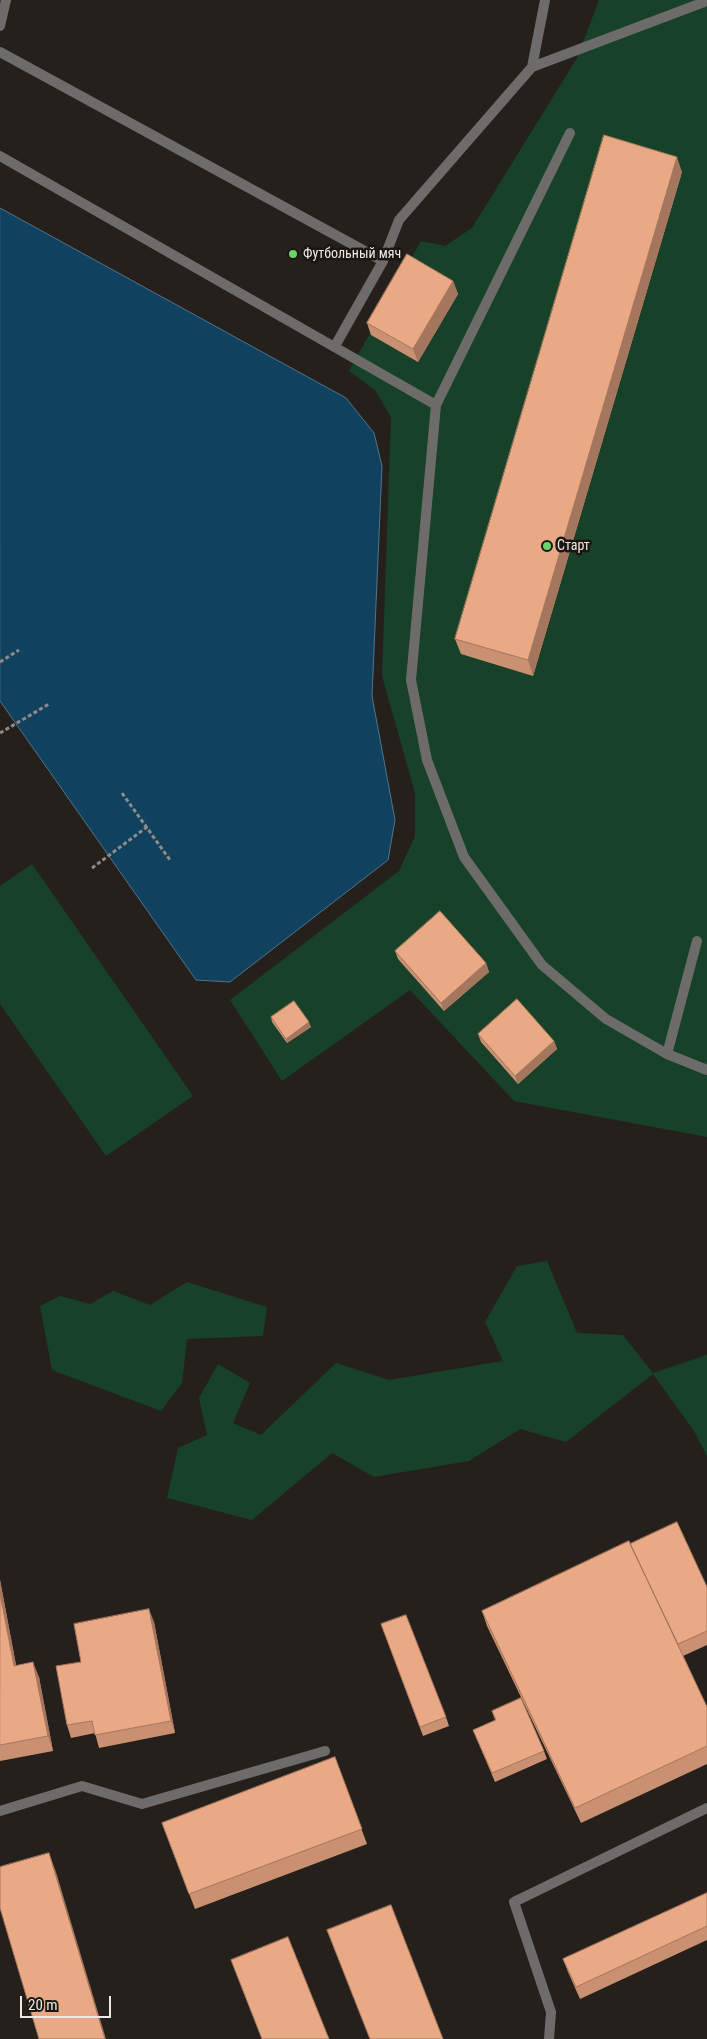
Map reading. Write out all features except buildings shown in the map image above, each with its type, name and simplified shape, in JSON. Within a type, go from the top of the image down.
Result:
[{"type":"lane","points":[[0,26],[6,0]]},
{"type":"lane","points":[[532,67],[545,0]]},
{"type":"lane","points":[[335,346],[383,261],[399,220],[532,67],[707,1]]},
{"type":"lane","points":[[0,52],[383,261]]},
{"type":"lane","points":[[570,133],[436,405],[411,680],[428,760],[464,857],[542,964],[606,1019],[667,1054],[707,1070]]},
{"type":"lane","points":[[0,156],[436,405]]},
{"type":"lane","points":[[667,1054],[697,941]]},
{"type":"lane","points":[[0,1811],[82,1786],[142,1804],[325,1751]]},
{"type":"lane","points":[[549,2039],[551,2012],[514,1902],[707,1808]]},
{"type":"path","points":[[0,662],[19,650]]},
{"type":"path","points":[[0,733],[49,704]]},
{"type":"path","points":[[122,793],[170,860]]},
{"type":"path","points":[[92,868],[147,827]]},
{"type":"green space","name":"Старт","points":[[599,0],[707,0],[707,1137],[514,1101],[410,990],[282,1081],[230,1000],[399,871],[415,836],[415,793],[382,676],[391,417],[375,390],[349,371],[421,241],[445,246],[472,228],[577,58]]},
{"type":"green space","points":[[32,864],[193,1096],[106,1156],[0,1004],[0,886]]},
{"type":"green space","points":[[547,1261],[577,1333],[623,1335],[653,1373],[707,1355],[707,1456],[694,1431],[653,1374],[566,1442],[520,1429],[469,1461],[374,1477],[332,1453],[252,1520],[167,1498],[178,1448],[207,1435],[199,1398],[218,1364],[250,1383],[233,1423],[261,1435],[336,1363],[389,1380],[503,1361],[485,1322],[517,1266]]},
{"type":"green space","points":[[187,1282],[267,1307],[263,1336],[187,1339],[182,1383],[161,1411],[52,1370],[40,1306],[60,1296],[90,1304],[113,1291],[150,1305]]},
{"type":"water","points":[[0,208],[346,398],[374,433],[382,466],[372,696],[395,820],[388,860],[230,982],[196,980],[0,701]]},
{"type":"place","name":"Футбольный мяч","points":[[293,254]]},
{"type":"place","name":"Старт","points":[[547,546]]}]
